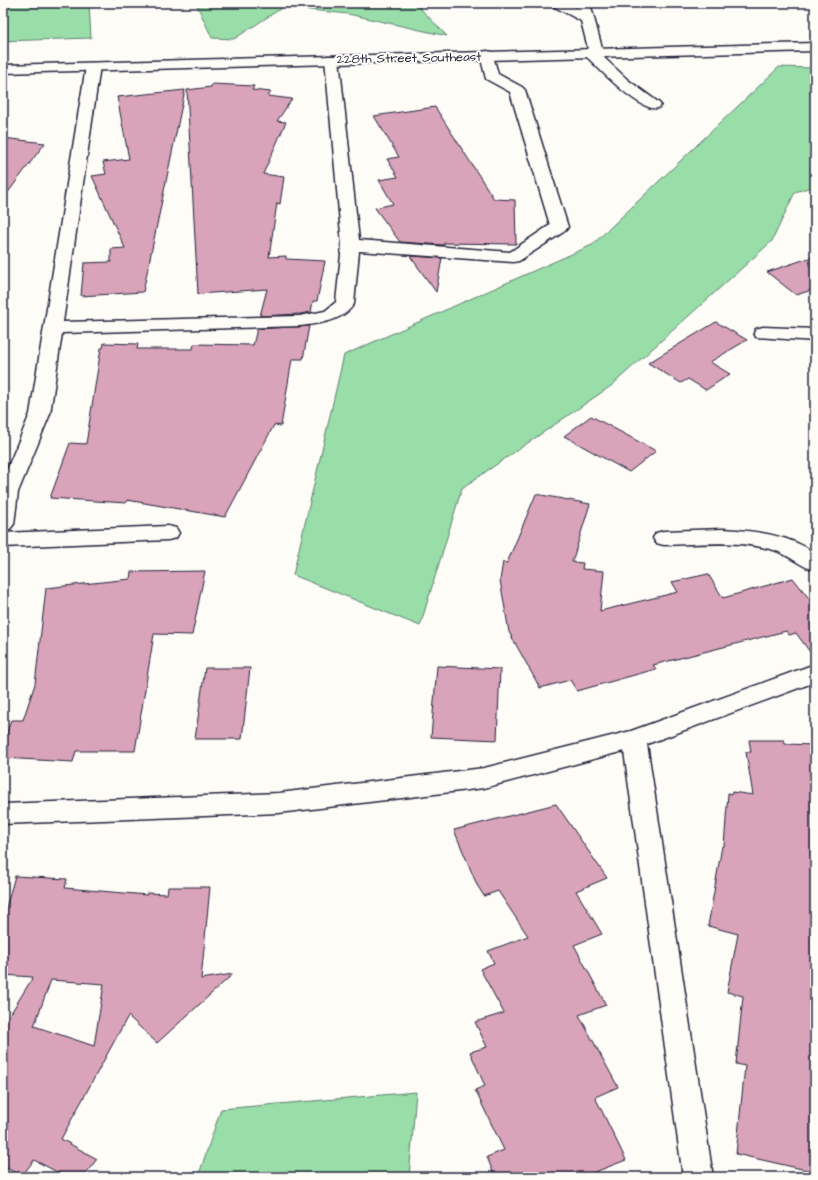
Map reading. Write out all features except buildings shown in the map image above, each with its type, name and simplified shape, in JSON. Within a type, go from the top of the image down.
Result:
[{"type":"street","points":[[558,3],[588,19]]},
{"type":"street","points":[[583,3],[588,19],[593,52],[623,83],[653,106]]},
{"type":"street","name":"228th Street Southeast","points":[[3,69],[815,47]]},
{"type":"street","points":[[351,245],[513,257],[559,227],[517,90],[491,76],[487,55]]},
{"type":"street","points":[[55,328],[300,321],[331,315],[345,304],[351,245],[332,59]]},
{"type":"street","points":[[3,524],[8,492],[40,414],[55,328],[94,66]]},
{"type":"street","points":[[763,333],[815,335]]},
{"type":"street","points":[[3,540],[168,533]]},
{"type":"street","points":[[664,538],[718,536],[766,540],[806,555],[815,563]]},
{"type":"street","points":[[3,814],[279,803],[484,778],[634,739],[815,673]]},
{"type":"street","points":[[634,739],[698,1177]]},
{"type":"green space","points":[[3,3],[89,3],[91,38],[3,41]]},
{"type":"green space","points":[[196,3],[415,3],[447,36],[348,14],[283,7],[234,39],[212,38]]},
{"type":"green space","points":[[779,67],[815,68],[815,186],[795,192],[772,241],[611,386],[462,488],[420,626],[293,575],[344,355],[592,245]]},
{"type":"green space","points":[[416,1092],[409,1177],[198,1177],[221,1109]]}]
